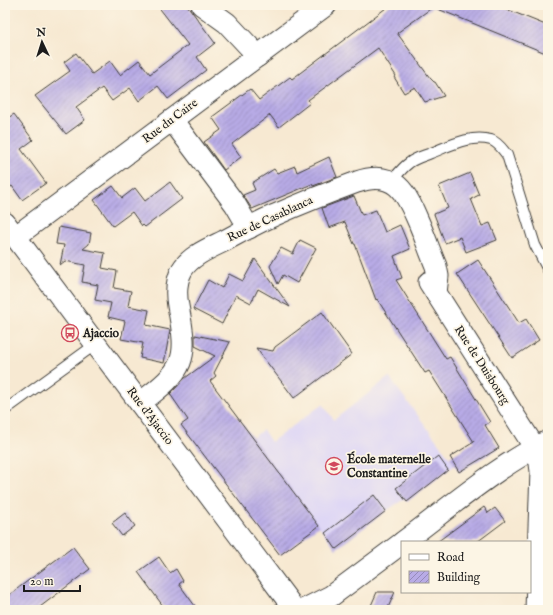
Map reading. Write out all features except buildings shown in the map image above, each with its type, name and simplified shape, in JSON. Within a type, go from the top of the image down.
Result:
[{"type":"street","points":[[202,5],[227,23],[258,56]]},
{"type":"street","name":"Rue du Caire","points":[[10,230],[172,120],[326,5]]},
{"type":"street","points":[[172,120],[235,204],[249,228]]},
{"type":"street","name":"Rue de Casablanca","points":[[140,403],[166,383],[178,368],[181,360],[184,345],[177,293],[179,277],[182,269],[187,263],[201,253],[282,211],[371,178],[392,181]]},
{"type":"street","name":"Rue de Duisbourg","points":[[392,181],[402,190],[409,200],[436,266],[438,276],[432,287],[541,444],[539,456],[541,471],[536,610]]},
{"type":"street","name":"Rue d'Ajaccio","points":[[10,230],[295,610]]},
{"type":"street","points":[[403,541],[498,471],[541,444]]},
{"type":"street","points":[[303,610],[331,596],[401,543]]},
{"type":"lane","points":[[392,181],[408,163],[468,139],[480,138],[491,140],[500,145],[507,155],[535,245],[548,270]]},
{"type":"lane","points":[[5,410],[96,344]]},
{"type":"shaded area","name":"École maternelle Constantine","points":[[389,377],[455,465],[386,511],[336,549],[319,526],[280,555],[212,467],[263,430],[271,442],[323,404],[334,420]]},
{"type":"place","name":"Ajaccio","points":[[70,333]]},
{"type":"place","name":"École maternelle Constantine","points":[[334,466]]}]
